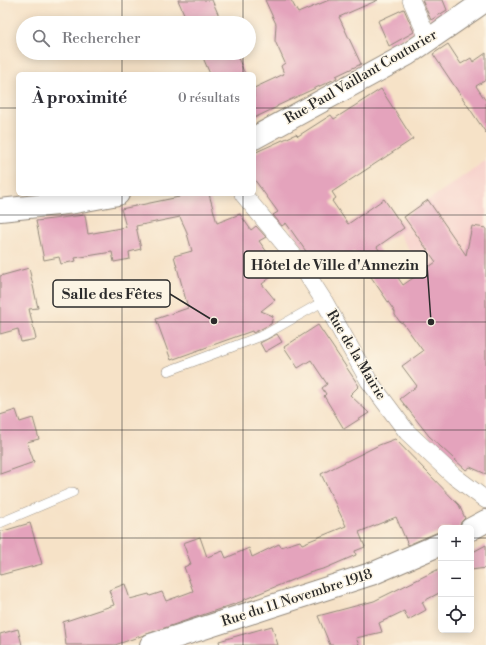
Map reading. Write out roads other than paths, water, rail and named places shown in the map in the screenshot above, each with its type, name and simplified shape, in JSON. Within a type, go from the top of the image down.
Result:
[{"type":"street","points":[[411,0],[429,40]]},
{"type":"street","name":"Rue Paul Vaillant Couturier","points":[[256,137],[408,54],[486,0]]},
{"type":"street","points":[[0,210],[75,202],[107,196]]},
{"type":"street","name":"Rue de la Mairie","points":[[245,196],[299,262],[324,301],[369,381],[406,432],[454,476],[486,500]]},
{"type":"street","points":[[474,527],[486,521]]},
{"type":"street","name":"Rue du 11 Novembre 1918","points":[[151,645],[374,574],[438,545]]},
{"type":"lane","points":[[168,371],[264,335],[324,301]]},
{"type":"lane","points":[[0,524],[73,492]]},
{"type":"place","name":"Salle des Fêtes","points":[[214,321]]},
{"type":"place","name":"Hôtel de Ville d'Annezin","points":[[431,322]]}]
